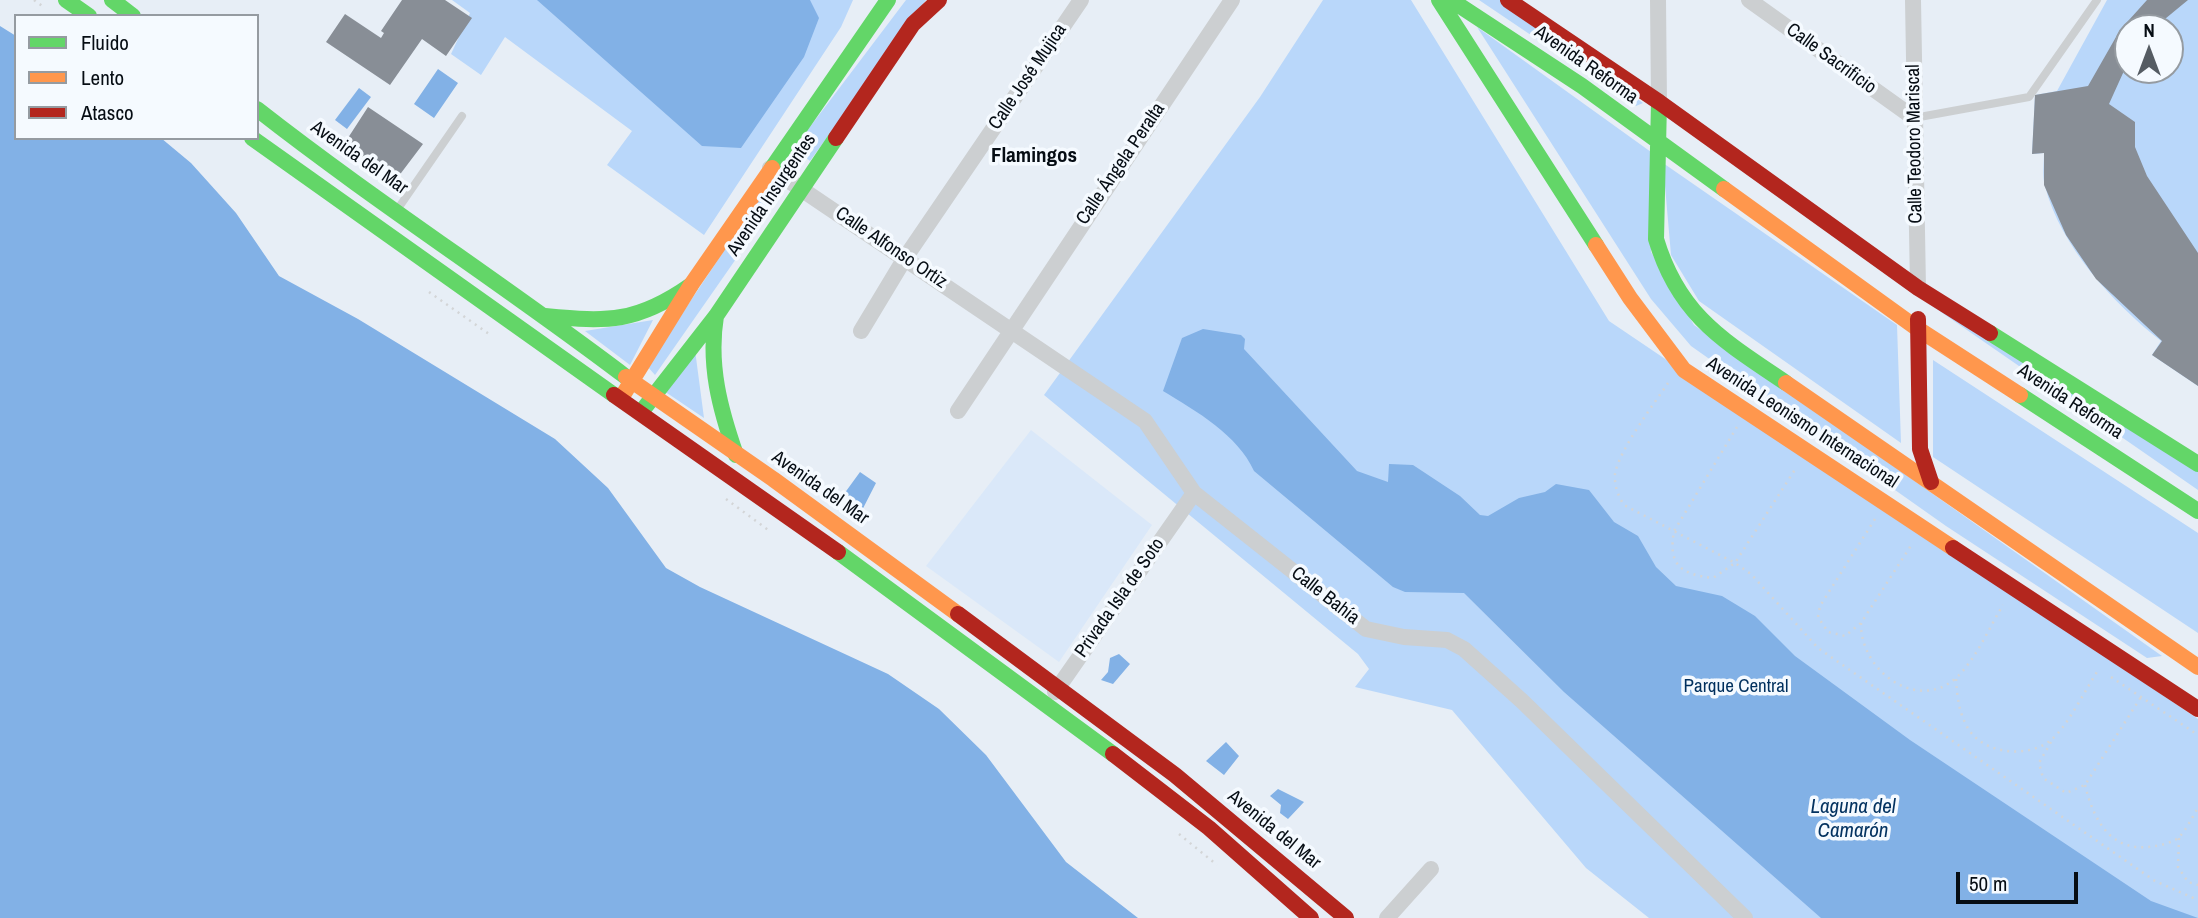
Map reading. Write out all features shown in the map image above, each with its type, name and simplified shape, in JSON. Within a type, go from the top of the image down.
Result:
[{"type":"main road","points":[[66,0],[86,14]]},
{"type":"main road","points":[[111,0],[130,14]]},
{"type":"main road","name":"Avenida Insurgentes","points":[[621,400],[691,285],[888,0]]},
{"type":"main road","name":"Avenida Insurgentes","points":[[640,414],[716,316],[913,24],[939,0]]},
{"type":"main road","name":"Avenida Leonismo Internacional","points":[[1439,0],[1630,298],[1684,370],[2198,709]]},
{"type":"main road","name":"Avenida Reforma","points":[[1451,0],[1582,86],[1918,329],[2198,510]]},
{"type":"main road","name":"Avenida Reforma","points":[[1508,0],[1659,102],[1918,288],[2198,464]]},
{"type":"main road","name":"Avenida Reforma","points":[[1659,102],[1659,144]]},
{"type":"main road","name":"Avenida del Mar","points":[[259,111],[317,156],[545,316],[631,381],[1058,687],[1175,775],[1346,918]]},
{"type":"main road","name":"Avenida del Mar","points":[[255,140],[640,414],[762,497],[1046,703],[1209,828],[1311,918]]},
{"type":"main road","name":"Avenida Leonismo Internacional","points":[[1659,144],[1658,248],[1693,313],[1732,346],[2198,667]]},
{"type":"main road","points":[[545,316],[579,319],[630,316],[649,311],[691,285]]},
{"type":"main road","points":[[1918,288],[1920,449],[1931,482]]},
{"type":"main road","points":[[716,316],[710,340],[714,379],[736,455]]},
{"type":"street","name":"Calle José Mujica","points":[[861,331],[905,258],[1081,0]]},
{"type":"street","name":"Calle Ángela Peralta","points":[[958,411],[1010,329],[1232,0]]},
{"type":"street","points":[[1529,0],[1540,21]]},
{"type":"street","points":[[1658,0],[1659,102]]},
{"type":"street","name":"Calle Sacrificio","points":[[1749,0],[1914,118]]},
{"type":"street","name":"Calle Teodoro Mariscal","points":[[1913,0],[1918,288]]},
{"type":"street","name":"Calle Alfonso Ortiz","points":[[770,168],[1010,329]]},
{"type":"street","name":"Calle Bahía","points":[[1010,329],[1145,421],[1194,493],[1366,629],[1404,637],[1447,640],[1464,649],[1522,701],[1745,918]]},
{"type":"street","name":"Privada Isla de Soto","points":[[1046,703],[1194,493]]},
{"type":"street","points":[[1387,918],[1431,869]]},
{"type":"lane","points":[[1914,118],[2029,97],[2097,0]]},
{"type":"lane","points":[[375,226],[397,211],[462,116]]},
{"type":"path","points":[[34,0],[49,14]]},
{"type":"path","points":[[1684,370],[1669,382],[1635,433],[1615,473],[1617,493],[1624,505],[1751,574],[1818,648],[2155,881],[2198,900]]},
{"type":"path","points":[[1737,427],[1674,531],[1674,561],[1683,570],[1713,578],[1735,563],[1797,467]]},
{"type":"path","points":[[1875,520],[1819,606],[1818,617],[1822,625],[1837,635],[1845,636],[1861,623],[1912,544]]},
{"type":"path","points":[[1861,623],[1861,636],[1869,660],[1891,682],[1918,690],[1943,686],[1956,678],[2003,605]]},
{"type":"path","points":[[2099,669],[2039,764],[2043,778],[2066,793],[2085,785],[2141,697]]},
{"type":"path","points":[[1956,678],[1958,705],[1970,732],[1992,747],[2013,753],[2040,747],[2053,739]]},
{"type":"path","points":[[2085,785],[2092,814],[2109,834],[2131,849],[2156,846],[2179,838]]},
{"type":"path","points":[[2198,808],[2179,838],[2178,867],[2188,882],[2198,884]]},
{"type":"shaded area","points":[[1031,430],[1152,525],[1059,662],[926,566]]},
{"type":"green space","points":[[452,0],[853,0],[841,27],[704,235],[607,165],[632,131],[505,37],[481,75],[451,54],[470,13]]},
{"type":"green space","points":[[906,0],[926,0],[810,161],[794,148]]},
{"type":"green space","name":"Parque Central","points":[[1323,0],[1411,0],[1609,321],[2198,719],[2198,918],[1649,918],[1586,868],[1452,710],[1355,687],[1369,669],[1358,654],[1044,395],[1260,97]]},
{"type":"green space","points":[[1479,0],[1500,0],[1643,103],[1636,106]]},
{"type":"green space","points":[[2107,0],[2198,0],[2198,386],[2152,355],[2161,341],[2108,292],[2076,252],[2063,230],[2045,186],[2044,153],[2032,154],[2035,95],[2057,91]]},
{"type":"green space","points":[[1477,27],[1651,152],[1651,252],[1694,325],[2162,656],[2147,658],[1946,526],[1691,346],[1651,299]]},
{"type":"green space","points":[[1663,163],[1897,325],[1901,443],[1699,301],[1671,255]]},
{"type":"green space","points":[[778,184],[782,193],[655,375],[647,366],[768,185]]},
{"type":"green space","points":[[1928,303],[2198,457],[2198,490]]},
{"type":"green space","points":[[653,320],[630,365],[585,331]]},
{"type":"green space","points":[[695,350],[704,418],[661,389]]},
{"type":"green space","points":[[1933,360],[2198,533],[2198,633],[1933,457]]},
{"type":"water","points":[[537,0],[810,0],[819,18],[804,57],[741,148],[702,146]]},
{"type":"water","points":[[0,26],[14,35],[14,140],[163,140],[191,163],[236,213],[279,276],[358,319],[555,439],[608,488],[666,568],[700,587],[888,674],[939,709],[986,755],[1066,862],[1138,918],[0,918]]},
{"type":"water","points":[[438,69],[458,83],[434,118],[414,104]]},
{"type":"water","points":[[359,88],[371,97],[347,129],[335,120]]},
{"type":"water","name":"Laguna del Camarón","points":[[1203,329],[1241,335],[1245,339],[1244,349],[1357,471],[1388,482],[1389,464],[1413,465],[1460,496],[1480,515],[1488,516],[1519,498],[1545,492],[1556,484],[1589,490],[1614,522],[1638,536],[1656,567],[1676,586],[1722,596],[1755,616],[1795,656],[1910,740],[2151,901],[2198,918],[1821,918],[1564,692],[1464,593],[1405,592],[1393,587],[1254,471],[1238,446],[1227,435],[1163,391],[1182,338]]},
{"type":"water","points":[[860,472],[876,483],[856,522],[844,494]]},
{"type":"water","points":[[1119,654],[1130,664],[1113,684],[1101,680],[1108,672],[1110,658]]},
{"type":"water","points":[[1226,742],[1239,756],[1224,775],[1206,761]]},
{"type":"water","points":[[1278,789],[1304,802],[1288,819],[1280,813],[1281,805],[1270,796]]},
{"type":"building","points":[[402,0],[445,0],[472,18],[446,56],[422,39],[390,85],[326,42],[345,14],[381,38],[384,33],[381,31]]},
{"type":"building","points":[[2147,0],[2188,0],[2171,14],[2134,14]]},
{"type":"building","points":[[2114,40],[2114,84],[2118,84],[2109,104],[2135,122],[2135,147],[2147,176],[2198,253],[2198,386],[2152,355],[2162,341],[2096,279],[2066,235],[2044,185],[2044,153],[2032,154],[2035,95],[2088,86]]},
{"type":"building","points":[[368,107],[423,144],[395,181],[385,183],[385,175],[377,177],[377,170],[370,170],[370,164],[362,165],[362,159],[355,160],[354,153],[346,152],[346,141]]},
{"type":"traffic: fast","points":[[66,0],[86,14]]},
{"type":"traffic: fast","points":[[112,0],[130,14]]},
{"type":"traffic: fast","points":[[772,168],[888,0]]},
{"type":"traffic: fast","points":[[1439,0],[1596,245]]},
{"type":"traffic: fast","points":[[1451,0],[1582,86],[1724,189]]},
{"type":"traffic: fast","points":[[1659,102],[1656,239],[1666,266],[1677,288],[1706,324],[1743,354],[1786,383]]},
{"type":"traffic: fast","points":[[259,111],[348,178],[626,377]]},
{"type":"traffic: fast","points":[[642,411],[716,316],[836,138]]},
{"type":"traffic: fast","points":[[255,140],[614,395]]},
{"type":"traffic: fast","points":[[545,316],[587,319],[621,317],[654,307],[691,285]]},
{"type":"traffic: fast","points":[[716,316],[713,352],[717,387],[736,455]]},
{"type":"traffic: fast","points":[[1990,333],[2198,464]]},
{"type":"traffic: fast","points":[[2020,395],[2198,511]]},
{"type":"traffic: fast","points":[[838,552],[1113,754]]},
{"type":"traffic: slow","points":[[623,395],[691,285],[772,168]]},
{"type":"traffic: slow","points":[[1724,189],[1918,329],[2020,395]]},
{"type":"traffic: slow","points":[[1596,245],[1630,298],[1684,370],[1953,548]]},
{"type":"traffic: slow","points":[[626,377],[773,479],[958,614]]},
{"type":"traffic: slow","points":[[1786,383],[2198,667]]},
{"type":"traffic: jam","points":[[836,138],[913,24],[939,0]]},
{"type":"traffic: jam","points":[[1508,0],[1659,102],[1918,288],[1990,333]]},
{"type":"traffic: jam","points":[[1918,319],[1920,449],[1931,482]]},
{"type":"traffic: jam","points":[[614,395],[838,552]]},
{"type":"traffic: jam","points":[[1953,548],[2198,709]]},
{"type":"traffic: jam","points":[[958,614],[1175,775],[1346,918]]},
{"type":"traffic: jam","points":[[1113,754],[1209,828],[1311,918]]},
{"type":"district","name":"Flamingos","points":[[1034,156]]}]
